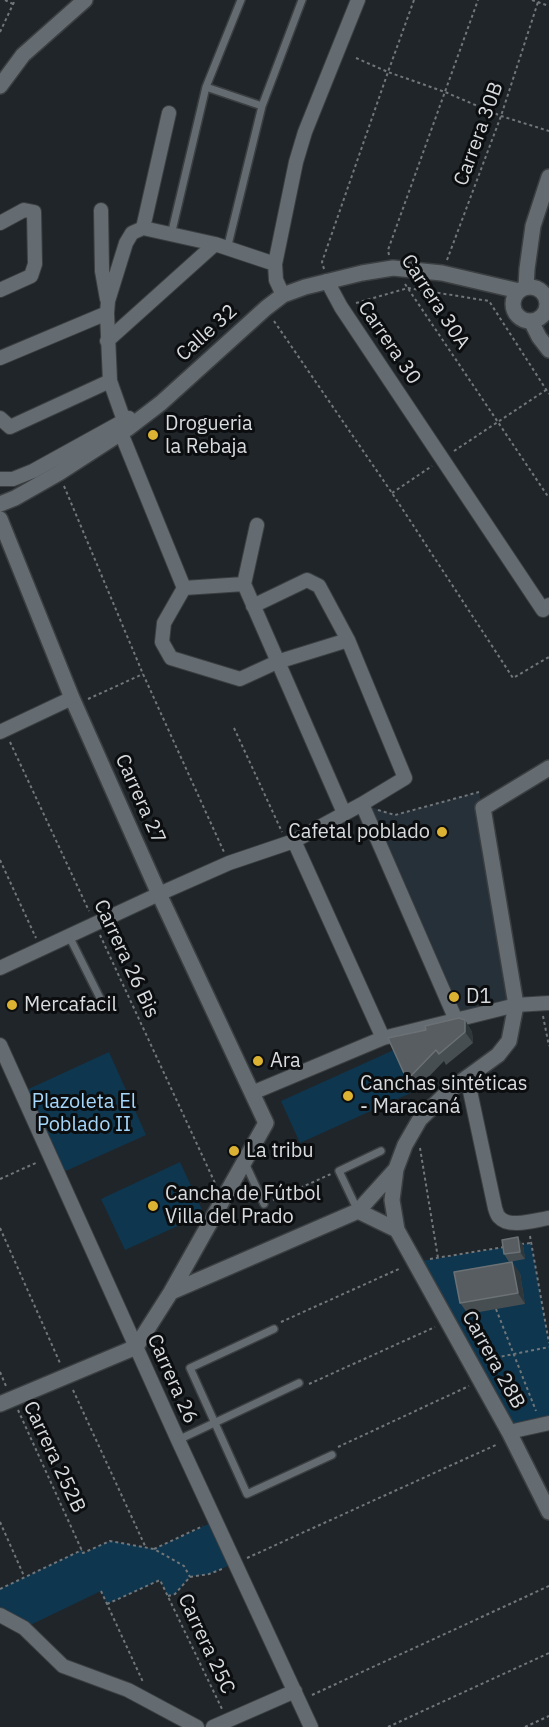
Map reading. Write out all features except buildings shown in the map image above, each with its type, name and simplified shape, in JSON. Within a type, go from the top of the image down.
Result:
[{"type":"street","points":[[0,86],[23,55],[84,0]]},
{"type":"street","points":[[283,295],[276,280],[275,264],[296,162],[305,132],[358,0]]},
{"type":"street","points":[[143,228],[169,113]]},
{"type":"street","points":[[526,289],[533,226],[549,177]]},
{"type":"street","points":[[0,223],[24,210],[34,212],[35,264],[31,276],[0,290]]},
{"type":"street","points":[[101,210],[102,271],[107,307],[110,381],[123,428],[184,588]]},
{"type":"street","points":[[0,357],[107,307],[126,243],[132,232],[143,228],[221,246],[275,264]]},
{"type":"street","points":[[107,341],[221,246]]},
{"type":"street","name":"Calle 32","points":[[0,504],[59,473],[160,404],[283,295],[327,281],[393,268],[442,273],[526,289]]},
{"type":"street","name":"Calle 32","points":[[468,279],[514,307]]},
{"type":"street","name":"Carrera 30","points":[[327,281],[341,307],[546,608]]},
{"type":"street","points":[[544,310],[520,317],[514,307],[515,296],[526,289],[542,292],[544,310],[539,337],[549,349]]},
{"type":"street","points":[[5,422],[110,381]]},
{"type":"street","points":[[0,479],[13,479],[33,471],[123,428]]},
{"type":"street","name":"Carrera 27","points":[[0,519],[74,701],[159,894],[266,1123],[244,1161]]},
{"type":"street","points":[[257,525],[244,584],[344,813]]},
{"type":"street","points":[[0,968],[229,863],[290,842],[362,804],[405,778],[348,640],[319,586],[307,580],[253,606]]},
{"type":"street","points":[[184,588],[244,584]]},
{"type":"street","points":[[184,588],[164,623],[162,642],[171,658],[240,679],[278,662],[348,640]]},
{"type":"street","points":[[2,731],[74,701]]},
{"type":"street","points":[[171,1292],[358,1211],[396,1169],[405,1145],[420,1119],[467,1077],[498,1055],[508,1041],[516,1005],[483,808],[549,768]]},
{"type":"street","points":[[362,804],[456,1020]]},
{"type":"street","points":[[290,842],[383,1038]]},
{"type":"street","points":[[252,1093],[383,1038],[516,1005],[545,1004]]},
{"type":"street","name":"Carrera 26","points":[[0,1045],[178,1440],[311,1727]]},
{"type":"street","points":[[467,1077],[495,1208],[500,1219],[509,1223],[549,1218]]},
{"type":"street","points":[[6,1402],[136,1347],[171,1292],[244,1161]]},
{"type":"street","name":"Carrera 28B","points":[[396,1169],[392,1200],[397,1230],[511,1435],[549,1512]]},
{"type":"street","points":[[358,1211],[397,1230]]},
{"type":"street","points":[[511,1435],[546,1424]]},
{"type":"street","points":[[0,1615],[24,1628],[63,1666],[128,1690],[197,1727]]},
{"type":"street","points":[[213,1727],[297,1696]]},
{"type":"lane","points":[[171,235],[206,87],[241,0]]},
{"type":"lane","points":[[221,246],[262,106],[302,0]]},
{"type":"lane","points":[[206,87],[262,106]]},
{"type":"lane","points":[[69,936],[102,1002]]},
{"type":"lane","points":[[358,1211],[339,1171],[381,1151]]},
{"type":"lane","points":[[244,1161],[264,1204]]},
{"type":"lane","points":[[273,1327],[190,1368],[247,1494],[331,1453]]},
{"type":"lane","points":[[178,1440],[300,1385]]},
{"type":"path","points":[[0,32],[14,2],[5,0]]},
{"type":"path","points":[[327,281],[322,262],[414,0]]},
{"type":"path","name":"Carrera 30A","points":[[477,0],[388,250],[393,268],[549,498]]},
{"type":"path","points":[[532,0],[549,6]]},
{"type":"path","name":"Carrera 30B","points":[[442,273],[501,116],[538,2]]},
{"type":"path","points":[[356,58],[501,116],[549,131]]},
{"type":"path","points":[[341,307],[408,288],[489,302],[548,389],[549,394]]},
{"type":"path","points":[[266,308],[392,493],[513,678],[549,657]]},
{"type":"path","points":[[392,493],[548,389]]},
{"type":"path","points":[[59,473],[143,674],[229,863]]},
{"type":"path","points":[[74,701],[143,674]]},
{"type":"path","points":[[234,728],[290,842]]},
{"type":"path","name":"Carrera 26 Bis","points":[[2,731],[223,1199]]},
{"type":"path","points":[[362,804],[395,815],[479,792]]},
{"type":"path","points":[[0,860],[40,949]]},
{"type":"path","points":[[545,1004],[549,1046]]},
{"type":"path","points":[[416,1126],[438,1258]]},
{"type":"path","points":[[0,1179],[51,1156]]},
{"type":"path","points":[[264,1204],[339,1171]]},
{"type":"path","points":[[471,1363],[549,1345],[531,1243],[519,1245]]},
{"type":"path","points":[[273,1327],[415,1262],[507,1246]]},
{"type":"path","points":[[496,1309],[513,1354],[546,1424]]},
{"type":"path","points":[[300,1385],[448,1322]]},
{"type":"path","name":"Carrera 252B","points":[[0,1372],[6,1402],[83,1551]]},
{"type":"path","points":[[331,1453],[481,1381]]},
{"type":"path","points":[[168,1596],[176,1594],[190,1577],[209,1574],[235,1563],[511,1435]]},
{"type":"path","points":[[154,1550],[215,1521]]},
{"type":"path","points":[[0,1522],[24,1576]]},
{"type":"path","points":[[0,1589],[24,1576],[110,1541],[154,1550],[184,1566],[190,1577]]},
{"type":"path","name":"Carrera 25C","points":[[107,1604],[160,1580],[228,1721]]},
{"type":"path","points":[[297,1696],[549,1586]]},
{"type":"path","points":[[101,1591],[153,1704]]},
{"type":"path","points":[[388,1727],[549,1653]]},
{"type":"path","points":[[525,1727],[549,1716]]},
{"type":"shaded area","points":[[479,792],[516,1005],[456,1020],[362,804],[395,815]]},
{"type":"green space","name":"Canchas sintéticas - Maracaná","points":[[396,1049],[415,1091],[300,1143],[281,1101]]},
{"type":"green space","name":"Plazoleta El Poblado II","points":[[109,1052],[146,1135],[59,1174],[22,1092]]},
{"type":"green space","name":"Cancha de Fútbol Villa del Prado","points":[[180,1162],[204,1214],[125,1250],[101,1199]]},
{"type":"green space","points":[[531,1243],[549,1343],[549,1423],[509,1432],[415,1262]]},
{"type":"green space","points":[[215,1521],[235,1563],[209,1574],[190,1577],[175,1594],[168,1596],[160,1580],[107,1604],[101,1591],[24,1628],[0,1615],[0,1589],[82,1550],[84,1553],[110,1541],[154,1549]]},
{"type":"place","name":"Drogueria la Rebaja","points":[[153,435]]},
{"type":"place","name":"Cafetal poblado","points":[[442,832]]},
{"type":"place","name":"D1","points":[[454,997]]},
{"type":"place","name":"Mercafacil","points":[[12,1005]]},
{"type":"place","name":"Ara","points":[[258,1061]]},
{"type":"place","name":"Canchas sintéticas - Maracaná","points":[[348,1096]]},
{"type":"place","name":"La tribu","points":[[234,1151]]},
{"type":"place","name":"Cancha de Fútbol Villa del Prado","points":[[153,1206]]}]
